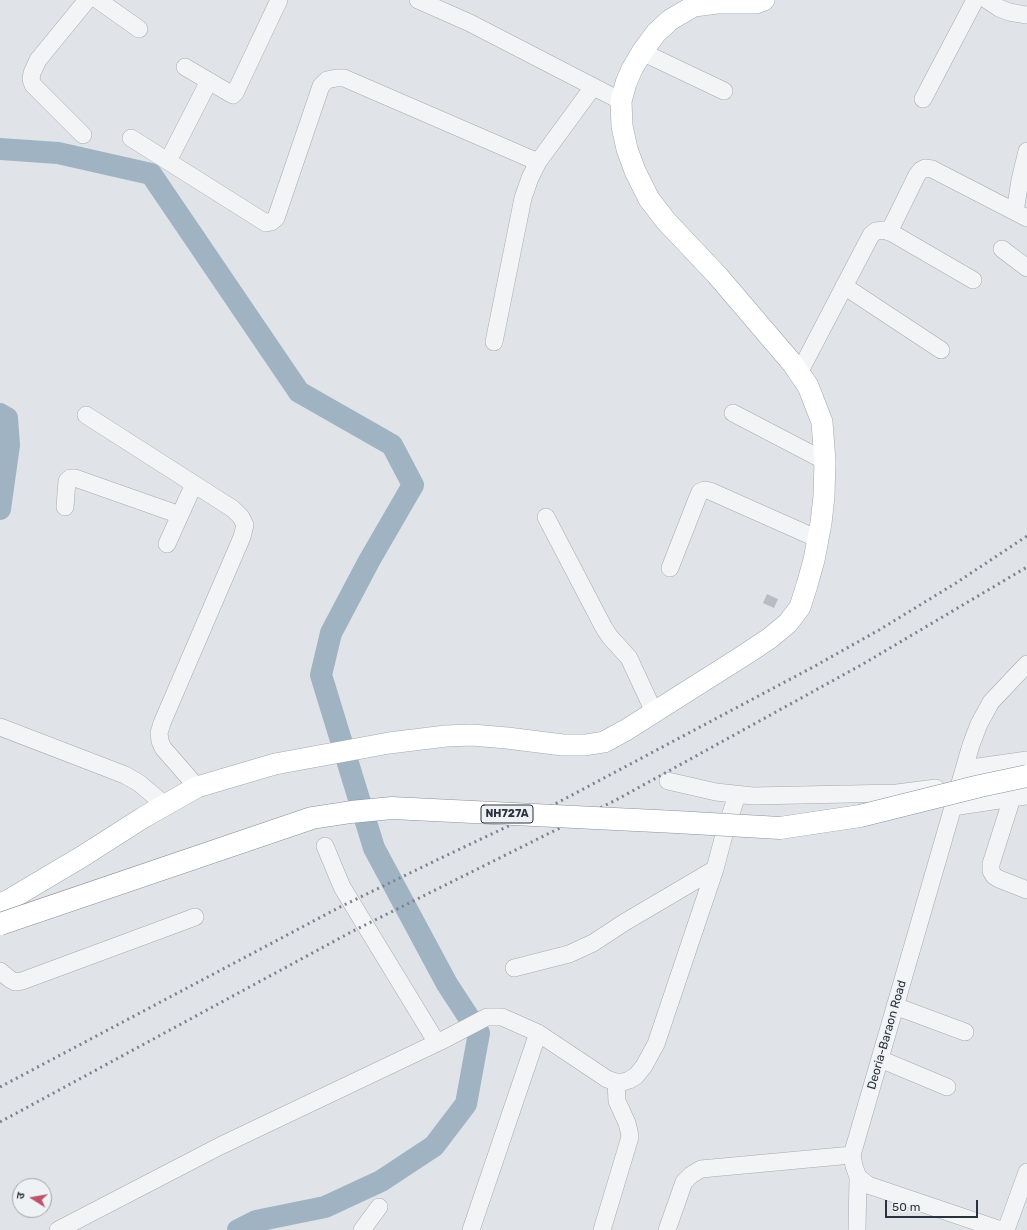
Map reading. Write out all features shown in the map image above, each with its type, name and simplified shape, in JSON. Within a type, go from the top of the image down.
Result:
[{"type":"highway","name":"NH727A","points":[[0,924],[312,818],[351,812],[392,808],[668,821],[780,828],[860,816],[1027,776]]},
{"type":"main road","points":[[0,904],[70,864],[197,787],[274,764],[389,743],[446,736],[472,735],[563,745],[585,745],[604,742],[626,730],[770,638],[788,623],[800,608],[818,539],[824,496],[822,422],[808,386],[793,364],[717,275],[666,221],[649,199],[635,171],[627,149],[622,126],[621,101],[626,83],[642,52],[656,33],[670,20],[694,6],[717,3],[756,3],[764,0]]},
{"type":"street","points":[[83,135],[33,85],[31,79],[38,60],[87,0]]},
{"type":"street","points":[[98,0],[139,29]]},
{"type":"street","points":[[185,67],[233,95],[279,0]]},
{"type":"street","points":[[418,0],[470,22],[621,101]]},
{"type":"street","points":[[923,98],[975,0]]},
{"type":"street","points":[[987,0],[999,8],[1009,12],[1027,15]]},
{"type":"street","points":[[642,52],[724,91]]},
{"type":"street","points":[[131,138],[266,223],[271,222],[276,218],[321,86],[327,80],[344,78],[538,162]]},
{"type":"street","points":[[168,161],[209,81]]},
{"type":"street","points":[[494,342],[523,198],[530,178],[538,162],[593,87]]},
{"type":"street","points":[[889,232],[917,175],[925,168],[932,169],[1021,215],[1026,159]]},
{"type":"street","points":[[798,373],[871,235],[876,231],[884,230],[889,232],[973,280]]},
{"type":"street","points":[[1002,249],[1027,268]]},
{"type":"street","points":[[844,286],[941,350]]},
{"type":"street","points":[[733,413],[824,461]]},
{"type":"street","points":[[86,416],[233,509],[241,517],[245,525],[242,537],[159,733],[163,748],[197,787]]},
{"type":"street","points":[[65,507],[67,481],[70,478],[75,478],[180,515]]},
{"type":"street","points":[[167,544],[194,484]]},
{"type":"street","points":[[670,568],[700,492],[705,490],[818,539]]},
{"type":"street","points":[[546,517],[604,628],[629,658],[654,712]]},
{"type":"street","name":"Deoria-Baraon Road","points":[[852,1155],[971,745],[991,702],[1026,667]]},
{"type":"street","points":[[0,726],[125,775],[139,783],[165,805]]},
{"type":"street","points":[[668,782],[700,789],[753,796],[896,793],[934,788],[962,776],[1027,760]]},
{"type":"street","points":[[58,1230],[220,1146],[441,1041],[487,1017],[502,1017],[538,1033],[607,1079],[622,1082],[636,1076],[644,1066],[656,1044],[717,862],[737,795]]},
{"type":"street","points":[[953,808],[1020,797]]},
{"type":"street","points":[[1020,797],[991,864],[991,871],[994,876],[999,879],[1027,890]]},
{"type":"street","points":[[325,846],[342,887],[441,1041]]},
{"type":"street","points":[[514,968],[569,954],[593,943],[717,862]]},
{"type":"street","points":[[0,971],[15,982],[22,981],[195,917]]},
{"type":"street","points":[[895,1006],[965,1032]]},
{"type":"street","points":[[471,1230],[538,1033]]},
{"type":"street","points":[[880,1058],[947,1087]]},
{"type":"street","points":[[602,1230],[630,1137],[627,1123],[617,1101],[616,1082]]},
{"type":"street","points":[[667,1230],[684,1182],[691,1174],[701,1169],[852,1155],[858,1177],[857,1230]]},
{"type":"street","points":[[1006,1230],[1027,1172]]},
{"type":"street","points":[[858,1177],[868,1185],[973,1225],[1001,1230]]},
{"type":"street","points":[[362,1230],[379,1207]]},
{"type":"building","points":[[767,594],[778,599],[774,608],[763,603]]},
{"type":"waterway","points":[[0,149],[58,153],[151,174],[299,392],[392,445],[413,485],[369,561],[331,633],[321,675],[374,848],[447,984],[479,1033],[466,1104],[434,1146],[381,1181],[325,1207],[256,1221],[238,1230]]},
{"type":"waterway","points":[[0,414],[7,418],[9,445],[0,509]]},
{"type":"railway","points":[[0,1087],[340,907],[555,804],[815,666],[879,630],[956,583],[1027,536]]},
{"type":"railway","points":[[0,1122],[353,931],[616,800],[863,664],[1027,567]]}]
